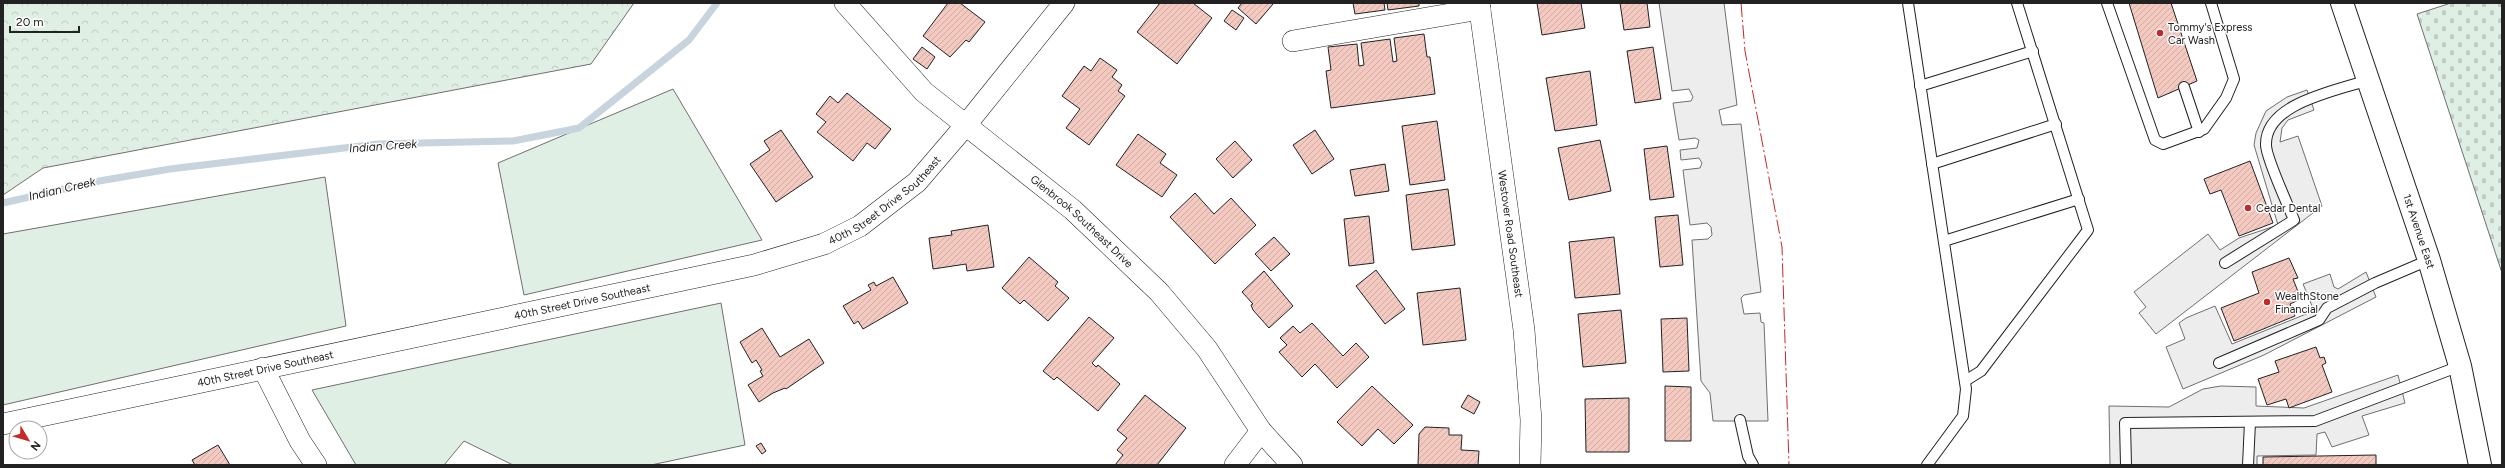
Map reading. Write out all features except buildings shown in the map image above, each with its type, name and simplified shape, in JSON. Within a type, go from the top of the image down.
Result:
[{"type":"main road","name":"1st Avenue East","points":[[2342,3],[2429,260],[2460,366],[2480,465]]},
{"type":"street","name":"Glenbrook Southeast Drive","points":[[845,3],[924,92],[1073,210],[1159,292],[1207,349],[1262,431],[1292,465]]},
{"type":"street","name":"40th Street Drive Southeast","points":[[3,424],[754,265],[824,244],[860,226],[912,186],[965,126],[1064,3]]},
{"type":"street","points":[[1293,41],[1480,6]]},
{"type":"street","name":"Westover Road Southeast","points":[[1480,6],[1524,330],[1531,420],[1530,465]]},
{"type":"street","points":[[263,368],[300,441],[316,465]]},
{"type":"street","points":[[1235,465],[1262,431]]},
{"type":"lane","points":[[1910,3],[1920,86],[1965,381],[1962,416],[1950,436],[1928,465]]},
{"type":"lane","points":[[1965,381],[1981,371],[2088,230],[2017,3]]},
{"type":"lane","points":[[2107,3],[2155,140],[2163,144],[2204,129],[2226,98],[2234,79],[2211,3]]},
{"type":"lane","points":[[1920,86],[2033,51]]},
{"type":"lane","points":[[2225,263],[2294,220],[2266,146],[2268,133],[2275,118],[2288,108],[2368,80]]},
{"type":"lane","points":[[2184,87],[2199,132]]},
{"type":"lane","points":[[1932,164],[2056,124]]},
{"type":"lane","points":[[1944,240],[2079,199]]},
{"type":"lane","points":[[2219,363],[2319,320],[2327,308],[2375,283],[2429,260]]},
{"type":"lane","points":[[2126,465],[2125,423],[2315,421],[2460,366]]},
{"type":"lane","points":[[1740,420],[1748,456],[1753,465]]},
{"type":"lane","points":[[2248,465],[2250,422]]},
{"type":"green space","points":[[3,3],[634,3],[591,64],[43,168],[3,195]]},
{"type":"green space","points":[[2451,3],[2502,3],[2502,273],[2417,14]]},
{"type":"green space","points":[[673,89],[762,240],[524,295],[498,163]]},
{"type":"green space","points":[[325,177],[346,326],[3,405],[3,234]]},
{"type":"green space","points":[[721,303],[745,445],[651,465],[513,465],[464,441],[444,465],[356,465],[312,390]]},
{"type":"shaded area","points":[[1659,3],[1724,3],[1737,105],[1719,110],[1722,125],[1741,124],[1761,292],[1744,295],[1741,298],[1744,314],[1760,313],[1761,322],[1764,323],[1768,421],[1713,421],[1710,393],[1701,381],[1692,240],[1708,239],[1712,235],[1711,227],[1707,223],[1690,225],[1683,170],[1700,168],[1702,163],[1699,158],[1681,160],[1680,150],[1697,148],[1699,140],[1695,138],[1679,140],[1673,103],[1691,101],[1693,97],[1689,89],[1672,91]]},
{"type":"shaded area","points":[[2307,90],[2314,110],[2288,120],[2282,128],[2280,142],[2298,136],[2322,206],[2156,334],[2139,313],[2146,307],[2134,292],[2208,234],[2220,250],[2239,238],[2278,225],[2254,145],[2256,133],[2266,111],[2287,97]]},
{"type":"shaded area","points":[[2366,272],[2376,297],[2264,355],[2183,389],[2166,347],[2185,339],[2179,323],[2186,318],[2215,306],[2232,344],[2311,312],[2312,306],[2303,284],[2330,274],[2334,287],[2338,289]]},
{"type":"shaded area","points":[[2398,375],[2405,403],[2362,416],[2369,435],[2332,447],[2325,432],[2317,434],[2316,455],[2257,456],[2257,465],[2110,465],[2109,406],[2169,407],[2203,389],[2221,386],[2256,387],[2256,406],[2304,408]]},
{"type":"waterway","name":"Indian Creek","points":[[3,203],[99,181],[170,169],[377,144],[513,141],[579,128],[689,40],[717,3]]},
{"type":"power","points":[[1741,3],[1745,51],[1782,247],[1789,465]]},
{"type":"place","name":"Tommy's Express Car Wash","points":[[2160,33]]},
{"type":"place","name":"Cedar Dental","points":[[2248,208]]},
{"type":"place","name":"WealthStone Financial","points":[[2267,302]]}]
